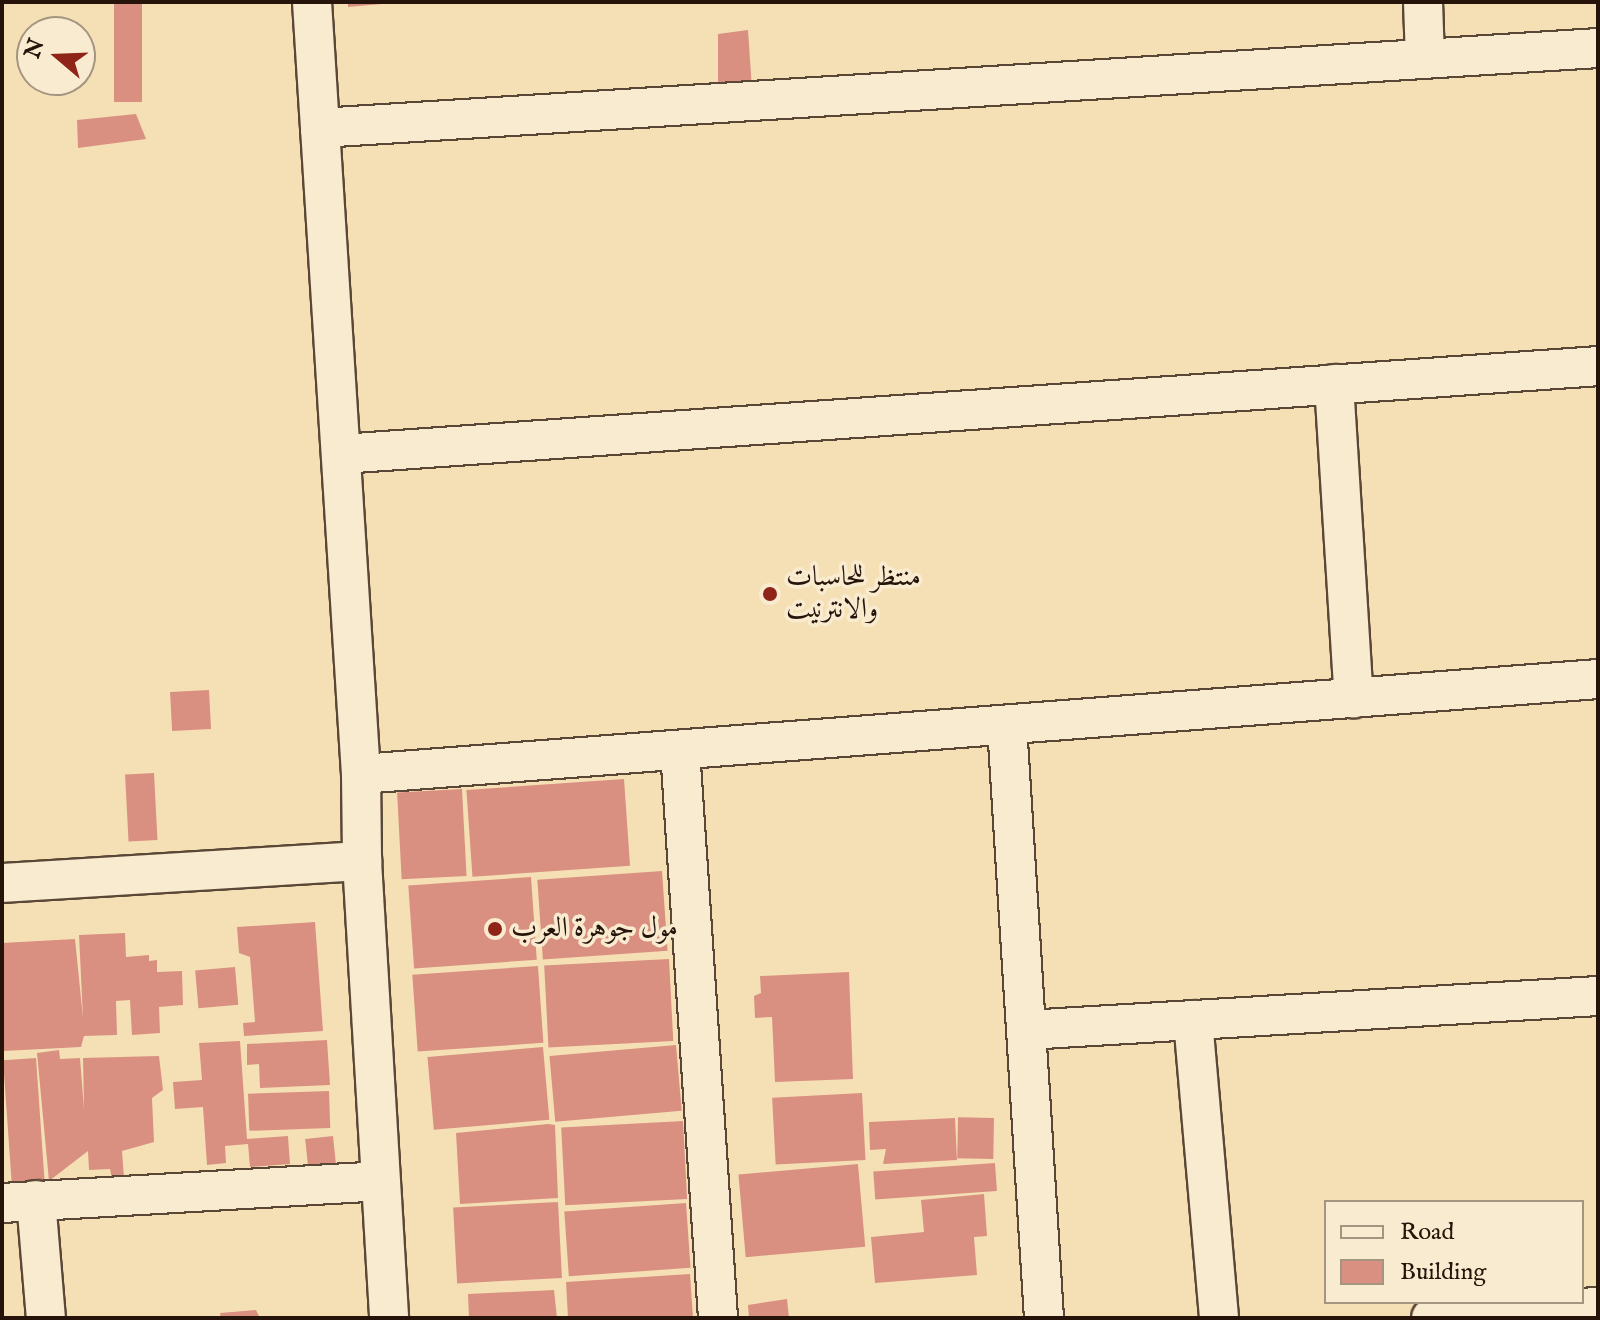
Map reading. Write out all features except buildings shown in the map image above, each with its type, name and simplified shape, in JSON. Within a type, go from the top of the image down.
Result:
[{"type":"street","points":[[312,2],[361,774],[362,861],[389,1318]]},
{"type":"street","points":[[1423,2],[1425,59]]},
{"type":"street","points":[[320,128],[1598,48]]},
{"type":"street","points":[[341,454],[1598,366]]},
{"type":"street","points":[[1334,384],[1354,698]]},
{"type":"street","points":[[361,774],[1598,679]]},
{"type":"street","points":[[1007,725],[1044,1318]]},
{"type":"street","points":[[680,750],[718,1318]]},
{"type":"street","points":[[2,883],[362,861]]},
{"type":"street","points":[[1026,1030],[1598,996]]},
{"type":"street","points":[[1193,1020],[1219,1318]]},
{"type":"street","points":[[46,1318],[19,1201],[380,1181]]},
{"type":"street","points":[[1431,1318],[1598,1307]]},
{"type":"place","name":"منتظر للحاسبات والانترنيت","points":[[770,594]]},
{"type":"place","name":"مول جوهرة العرب","points":[[495,929]]}]
